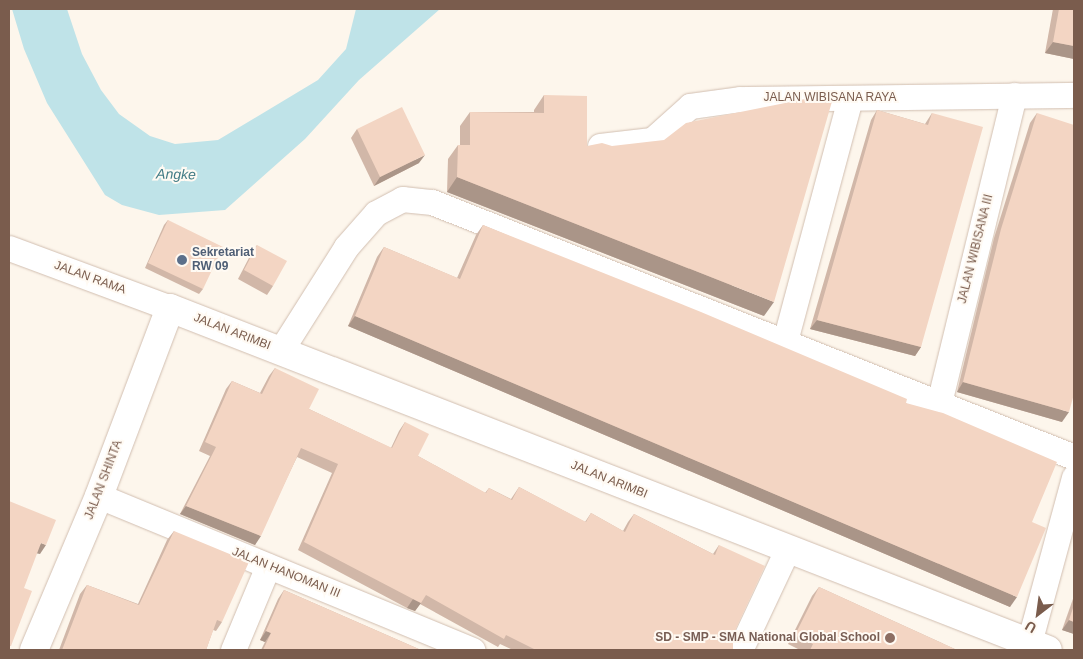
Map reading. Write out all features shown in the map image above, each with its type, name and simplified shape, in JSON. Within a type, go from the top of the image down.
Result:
[{"type":"street","name":"JALAN WIBISANA RAYA","points":[[600,146],[652,140],[690,106],[740,99],[850,99],[1074,94]]},
{"type":"street","name":"JALAN WIBISANA III","points":[[939,403],[1014,95]]},
{"type":"street","points":[[785,341],[850,99]]},
{"type":"street","points":[[281,350],[346,247],[376,213],[402,199],[432,202],[461,211],[1074,458]]},
{"type":"street","name":"JALAN RAMA","points":[[9,248],[170,308]]},
{"type":"street","name":"JALAN ARIMBI","points":[[170,308],[787,550],[1038,646]]},
{"type":"street","name":"JALAN SHINTA","points":[[34,650],[99,496],[170,308]]},
{"type":"street","points":[[1038,646],[1074,477]]},
{"type":"street","name":"JALAN HANOMAN III","points":[[99,496],[472,650]]},
{"type":"street","points":[[740,650],[787,550]]},
{"type":"street","points":[[233,650],[268,566]]},
{"type":"water","name":"Angke","points":[[12,9],[67,9],[82,54],[101,90],[119,114],[150,136],[175,144],[218,140],[318,80],[346,49],[356,9],[440,9],[359,80],[305,139],[225,210],[159,215],[122,205],[105,195],[47,103],[24,49]]},
{"type":"building","points":[[1059,9],[1074,9],[1074,46],[1053,42]]},
{"type":"building","points":[[544,95],[587,96],[587,146],[602,143],[612,146],[664,140],[686,123],[810,98],[833,98],[774,302],[457,177],[458,145],[470,145],[470,112],[544,113]]},
{"type":"building","points":[[402,107],[425,155],[380,177],[357,129]]},
{"type":"building","points":[[877,110],[928,125],[932,113],[983,127],[921,347],[817,320]]},
{"type":"building","points":[[1037,113],[1074,125],[1074,394],[1069,412],[963,382],[1001,229]]},
{"type":"building","name":"Sekretariat RW 09","points":[[168,220],[223,247],[203,289],[148,263]]},
{"type":"building","points":[[483,225],[701,312],[907,399],[906,403],[943,413],[1057,462],[1032,522],[1046,528],[1017,597],[355,316],[384,247],[460,279]]},
{"type":"building","points":[[257,245],[287,261],[273,286],[244,270]]},
{"type":"building","points":[[275,368],[319,389],[309,409],[392,448],[405,422],[429,434],[418,456],[486,493],[489,488],[512,500],[519,487],[586,522],[591,513],[625,532],[634,514],[715,555],[719,545],[765,566],[733,635],[733,650],[536,650],[506,635],[504,639],[426,595],[421,603],[304,542],[338,464],[301,448],[261,536],[186,506],[216,447],[205,442],[232,381],[262,394]]},
{"type":"building","points":[[9,501],[56,520],[46,545],[41,543],[24,588],[32,591],[11,646],[9,646]]},
{"type":"building","points":[[174,531],[249,562],[222,622],[217,620],[206,650],[62,650],[87,585],[139,605]]},
{"type":"building","points":[[819,587],[957,650],[810,650],[813,644],[795,635]]},
{"type":"building","points":[[284,590],[421,650],[263,650],[271,633],[266,631]]},
{"type":"building","points":[[1074,605],[1074,622],[1069,620]]},
{"type":"place","name":"Sekretariat RW 09","points":[[182,260]]},
{"type":"place","name":"SD - SMP - SMA National Global School","points":[[890,638]]}]
